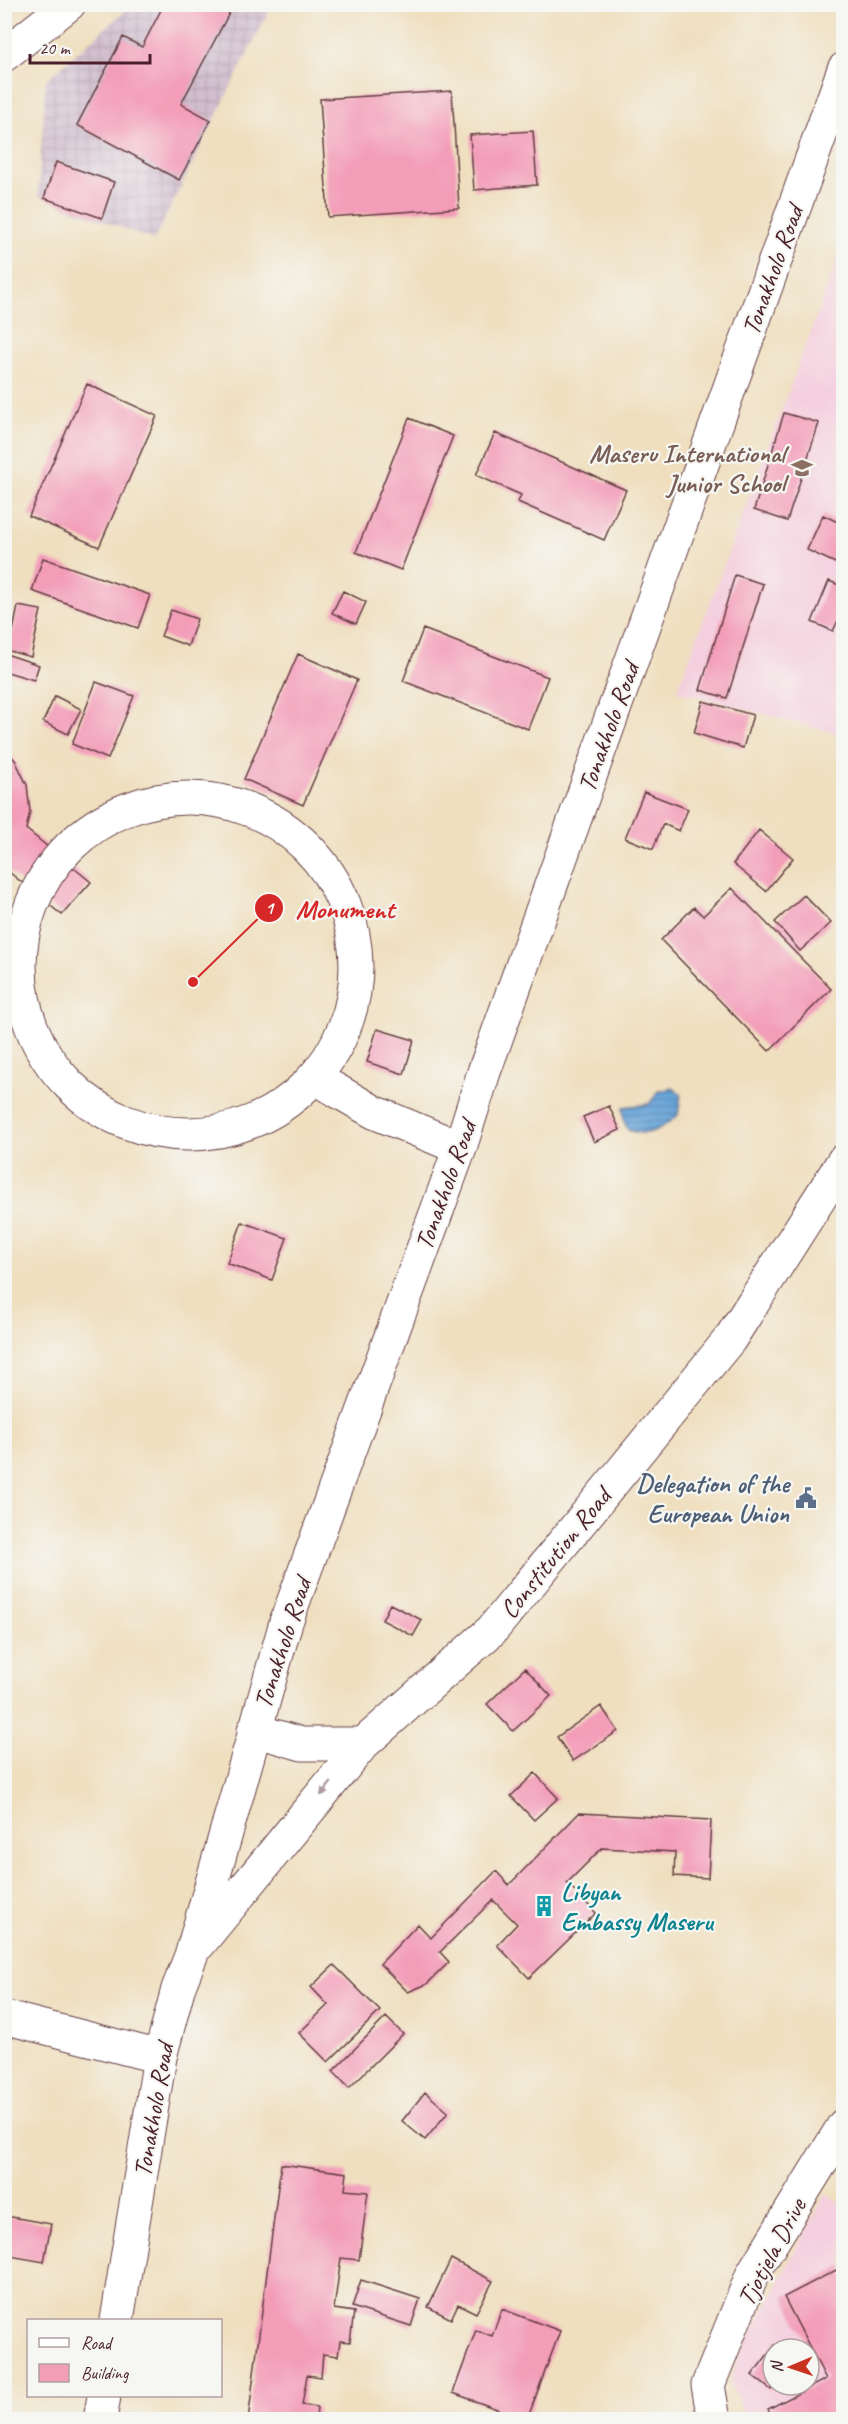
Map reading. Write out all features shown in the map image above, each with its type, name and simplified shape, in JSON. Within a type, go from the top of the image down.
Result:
[{"type":"street","points":[[4,55],[69,4]]},
{"type":"street","name":"Tonakholo Road","points":[[117,2319],[160,2057],[178,1989],[192,1953],[286,1622],[460,1148],[500,1027],[843,69]]},
{"type":"street","points":[[184,796],[232,803],[277,822],[314,854],[341,895],[355,942],[355,990],[341,1037],[315,1078],[282,1107],[242,1127],[200,1136],[157,1133],[115,1119],[78,1096],[49,1063],[29,1024],[20,982],[21,938],[34,896],[57,859],[93,825],[137,805],[184,796]]},
{"type":"street","points":[[315,1078],[374,1112],[460,1148]]},
{"type":"street","name":"Constitution Road","points":[[192,1953],[363,1744],[492,1630],[730,1339],[843,1160]]},
{"type":"street","points":[[254,1731],[302,1744],[363,1744]]},
{"type":"street","points":[[4,2017],[160,2057]]},
{"type":"street","name":"Tjotjela Drive","points":[[714,2420],[708,2385],[753,2273],[843,2125]]},
{"type":"street","points":[[100,2420],[104,2397]]},
{"type":"shaded area","points":[[132,5],[272,5],[154,240],[38,196],[46,80]]},
{"type":"shaded area","name":"Maseru International Junior School","points":[[843,245],[843,735],[677,691]]},
{"type":"shaded area","points":[[826,2193],[841,2204],[843,2199],[843,2419],[746,2419],[730,2382],[735,2365]]},
{"type":"water","points":[[673,1088],[681,1094],[678,1115],[655,1131],[643,1133],[628,1130],[624,1121],[623,1107],[649,1104],[659,1091]]},
{"type":"building","points":[[164,4],[234,4],[181,104],[211,120],[179,180],[77,125],[123,37],[142,47]]},
{"type":"building","points":[[452,91],[459,208],[328,217],[320,99]]},
{"type":"building","points":[[533,131],[537,185],[474,190],[470,135]]},
{"type":"building","points":[[56,162],[114,182],[102,218],[44,198]]},
{"type":"building","points":[[87,384],[157,416],[99,547],[29,516]]},
{"type":"building","points":[[784,413],[819,423],[787,521],[754,510]]},
{"type":"building","points":[[409,418],[453,436],[401,570],[356,552]]},
{"type":"building","points":[[495,433],[626,490],[604,540],[518,502],[521,495],[476,475]]},
{"type":"building","points":[[823,515],[844,525],[844,567],[807,550]]},
{"type":"building","points":[[43,558],[150,595],[138,628],[32,591]]},
{"type":"building","points":[[735,575],[763,584],[727,698],[700,690]]},
{"type":"building","points":[[829,581],[844,587],[844,608],[833,631],[812,622]]},
{"type":"building","points":[[343,591],[366,602],[356,624],[332,613]]},
{"type":"building","points":[[18,606],[41,610],[31,657],[9,651]]},
{"type":"building","points":[[171,610],[197,619],[188,646],[161,636]]},
{"type":"building","points":[[423,629],[548,677],[528,729],[403,681]]},
{"type":"building","points":[[6,654],[39,665],[34,680],[4,671]]},
{"type":"building","points":[[298,654],[357,680],[303,805],[244,779]]},
{"type":"building","points":[[96,682],[134,696],[108,759],[72,744]]},
{"type":"building","points":[[55,696],[81,709],[68,734],[43,722]]},
{"type":"building","points":[[703,701],[753,715],[743,748],[694,733]]},
{"type":"building","points":[[4,749],[15,760],[27,785],[30,812],[26,829],[91,882],[62,915],[4,868]]},
{"type":"building","points":[[644,792],[688,809],[679,831],[663,824],[653,849],[625,838]]},
{"type":"building","points":[[759,830],[793,858],[766,891],[733,864]]},
{"type":"building","points":[[732,888],[831,989],[769,1051],[661,940],[694,907],[703,916]]},
{"type":"building","points":[[804,895],[831,923],[800,951],[775,922]]},
{"type":"building","points":[[377,1029],[414,1040],[404,1074],[367,1062]]},
{"type":"building","points":[[609,1106],[620,1130],[594,1142],[583,1117]]},
{"type":"building","points":[[242,1222],[287,1238],[272,1280],[227,1263]]},
{"type":"building","points":[[390,1604],[422,1620],[413,1636],[382,1620]]},
{"type":"building","points":[[525,1668],[551,1696],[513,1731],[487,1704]]},
{"type":"building","points":[[601,1706],[618,1731],[573,1761],[557,1737]]},
{"type":"building","points":[[535,1773],[558,1798],[534,1820],[511,1796]]},
{"type":"building","name":"Libyan Embassy Maseru","points":[[579,1813],[711,1820],[708,1878],[674,1876],[675,1852],[602,1848],[567,1883],[596,1913],[529,1978],[497,1945],[517,1924],[493,1900],[440,1952],[449,1962],[427,1984],[408,1992],[380,1964],[418,1924],[431,1938],[496,1871],[509,1885]]},
{"type":"building","points":[[334,1965],[380,2011],[328,2062],[299,2033],[328,2005],[311,1987]]},
{"type":"building","points":[[386,2017],[403,2034],[349,2088],[333,2071]]},
{"type":"building","points":[[425,2092],[448,2112],[425,2140],[402,2121]]},
{"type":"building","points":[[281,2164],[347,2173],[345,2190],[368,2192],[359,2260],[341,2258],[334,2309],[354,2312],[350,2342],[340,2341],[338,2356],[323,2354],[321,2377],[307,2375],[302,2405],[317,2407],[316,2420],[248,2420]]},
{"type":"building","points":[[6,2216],[51,2224],[44,2262],[4,2255]]},
{"type":"building","points":[[451,2259],[493,2281],[476,2313],[458,2304],[451,2319],[428,2307]]},
{"type":"building","points":[[844,2266],[844,2420],[774,2420],[768,2409],[791,2397],[821,2397],[821,2382],[826,2379],[821,2369],[821,2337],[804,2337],[784,2297]]},
{"type":"building","points":[[361,2280],[420,2299],[411,2326],[352,2307]]},
{"type":"building","points":[[502,2309],[560,2331],[527,2420],[453,2393],[476,2330],[492,2336]]},
{"type":"building","points":[[761,2363],[761,2382],[752,2375]]},
{"type":"place","name":"Maseru International Junior School","points":[[802,468]]},
{"type":"place","name":"Monument","points":[[193,982]]},
{"type":"place","name":"Delegation of the European Union","points":[[806,1498]]},
{"type":"place","name":"Libyan Embassy Maseru","points":[[544,1906]]}]
